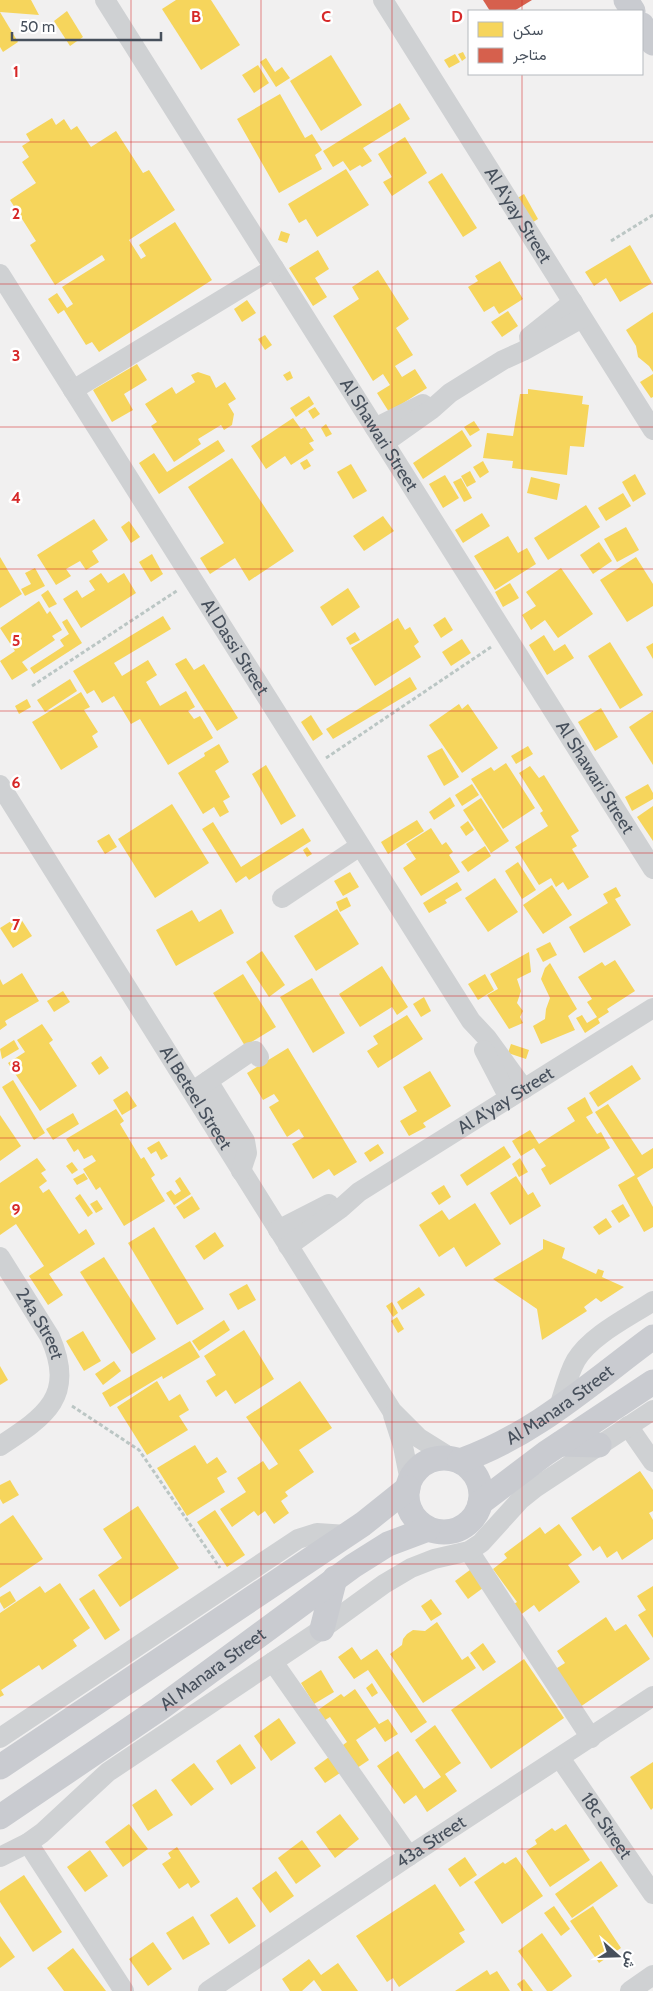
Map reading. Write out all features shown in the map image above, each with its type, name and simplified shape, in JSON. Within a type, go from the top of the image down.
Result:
[{"type":"main road","points":[[643,27],[653,43]]},
{"type":"main road","name":"Al Manara Street","points":[[456,1460],[478,1455],[513,1438],[559,1407],[653,1337]]},
{"type":"main road","name":"Al Manara Street","points":[[480,1503],[519,1472],[653,1382]]},
{"type":"main road","points":[[560,1444],[599,1445]]},
{"type":"main road","points":[[433,1459],[456,1460],[470,1468],[477,1478],[481,1490],[480,1503],[476,1514],[460,1529],[438,1532],[418,1522],[411,1512],[407,1500],[409,1484],[422,1465],[433,1459]]},
{"type":"main road","name":"Al Manara Street","points":[[0,1767],[378,1513],[409,1484]]},
{"type":"main road","name":"Al Manara Street","points":[[0,1817],[159,1709],[336,1578],[388,1544],[428,1528]]},
{"type":"main road","points":[[322,1629],[336,1578]]},
{"type":"street","name":"Al Shawari Street","points":[[105,0],[653,869]]},
{"type":"street","name":"Al A'yay Street","points":[[383,0],[653,430]]},
{"type":"street","points":[[73,390],[274,268]]},
{"type":"street","name":"Al Dassi Street","points":[[0,274],[471,1021],[487,1038],[517,1093]]},
{"type":"street","points":[[380,435],[432,409],[450,393],[503,360],[518,345],[578,310]]},
{"type":"street","name":"Al Beteel Street","points":[[0,785],[200,1086],[241,1171],[392,1411],[419,1438],[456,1460]]},
{"type":"street","points":[[282,898],[360,846]]},
{"type":"street","name":"Al A'yay Street","points":[[283,1238],[341,1208],[359,1192],[653,1008]]},
{"type":"street","points":[[200,1086],[250,1052],[255,1051],[259,1057]]},
{"type":"street","name":"24a Street","points":[[0,1257],[50,1337],[56,1351],[60,1366],[57,1396]]},
{"type":"street","points":[[559,1407],[572,1368],[582,1352],[596,1338],[653,1302]]},
{"type":"street","points":[[0,1446],[37,1421],[57,1396]]},
{"type":"street","points":[[0,1856],[28,1844],[56,1822],[108,1772],[322,1629],[384,1584],[412,1568],[434,1559],[469,1551],[481,1543],[494,1531],[520,1500],[535,1488],[653,1410]]},
{"type":"street","name":"Al Beteel Street","points":[[392,1411],[403,1446],[409,1484]]},
{"type":"street","points":[[628,1426],[653,1462]]},
{"type":"street","points":[[0,1738],[302,1537],[317,1533],[346,1535]]},
{"type":"street","points":[[469,1551],[591,1738]]},
{"type":"street","points":[[273,1662],[409,1856]]},
{"type":"street","name":"43a Street","points":[[208,1991],[653,1696]]},
{"type":"street","name":"18c Street","points":[[560,1758],[653,1894]]},
{"type":"street","points":[[28,1844],[124,1991]]},
{"type":"street","points":[[630,1991],[653,1975]]},
{"type":"path","points":[[611,241],[653,215]]},
{"type":"path","points":[[32,686],[193,580]]},
{"type":"path","points":[[312,768],[506,636]]},
{"type":"path","points":[[57,1396],[139,1450],[231,1584]]},
{"type":"building: سكن","points":[[0,0],[31,0],[39,15],[0,12]]},
{"type":"building: سكن","points":[[176,0],[211,0],[240,45],[201,70],[162,9]]},
{"type":"building: سكن","points":[[67,11],[83,37],[70,46],[54,21]]},
{"type":"building: سكن","points":[[0,12],[18,42],[3,52],[0,47]]},
{"type":"building: سكن","points":[[463,52],[466,58],[462,61],[458,54]]},
{"type":"building: سكن","points":[[455,54],[460,62],[449,68],[444,60]]},
{"type":"building: سكن","points":[[331,55],[362,105],[321,131],[290,81]]},
{"type":"building: سكن","points":[[266,58],[275,72],[282,67],[290,78],[276,87],[260,62]]},
{"type":"building: سكن","points":[[258,65],[269,83],[254,93],[242,75]]},
{"type":"building: سكن","points":[[280,94],[305,138],[312,134],[322,150],[315,155],[322,169],[279,193],[237,119]]},
{"type":"building: سكن","points":[[400,103],[410,119],[363,148],[372,161],[350,171],[343,161],[333,167],[323,151]]},
{"type":"building: سكن","points":[[52,118],[56,125],[64,119],[71,130],[77,126],[91,147],[116,131],[143,173],[149,170],[175,210],[129,240],[141,259],[146,256],[139,245],[175,222],[212,280],[99,352],[92,342],[86,345],[64,310],[58,314],[48,299],[57,293],[67,308],[73,304],[62,287],[105,260],[102,255],[55,285],[30,245],[36,241],[10,200],[36,183],[22,162],[29,157],[22,146],[30,141],[26,134]]},
{"type":"building: سكن","points":[[405,137],[427,173],[392,196],[383,182],[392,177],[378,154]]},
{"type":"building: سكن","points":[[346,169],[369,205],[317,237],[306,219],[299,223],[288,204]]},
{"type":"building: سكن","points":[[442,173],[477,228],[463,237],[428,182]]},
{"type":"building: سكن","points":[[524,194],[538,219],[530,224],[516,199]]},
{"type":"building: سكن","points":[[281,231],[290,234],[287,243],[278,240]]},
{"type":"building: سكن","points":[[630,245],[652,283],[620,302],[606,278],[594,286],[585,272]]},
{"type":"building: سكن","points":[[318,250],[329,269],[315,278],[327,297],[313,306],[289,268]]},
{"type":"building: سكن","points":[[500,261],[523,299],[499,314],[494,306],[484,312],[468,287],[478,281],[475,276]]},
{"type":"building: سكن","points":[[378,270],[409,319],[396,328],[413,355],[395,366],[402,377],[415,369],[427,388],[389,412],[377,393],[390,385],[383,374],[373,381],[333,316],[359,299],[352,287]]},
{"type":"building: سكن","points":[[247,300],[256,313],[242,322],[234,309]]},
{"type":"building: سكن","points":[[508,311],[518,326],[502,337],[491,322]]},
{"type":"building: سكن","points":[[653,312],[653,372],[638,357],[636,346],[626,330]]},
{"type":"building: سكن","points":[[265,335],[272,345],[265,350],[258,339]]},
{"type":"building: سكن","points":[[137,364],[147,380],[124,394],[133,410],[112,422],[93,390]]},
{"type":"building: سكن","points":[[290,371],[293,378],[287,381],[283,375]]},
{"type":"building: سكن","points":[[198,372],[210,376],[216,388],[225,382],[236,399],[228,404],[234,414],[232,425],[224,430],[221,425],[198,439],[201,444],[174,462],[151,426],[157,422],[145,404],[172,387],[176,394],[195,382],[191,375]]},
{"type":"building: سكن","points":[[653,374],[653,397],[651,398],[640,382]]},
{"type":"building: سكن","points":[[528,389],[583,396],[582,404],[589,405],[584,447],[570,446],[567,475],[512,468],[513,461],[483,458],[487,433],[513,436],[520,394],[528,394]]},
{"type":"building: سكن","points":[[309,396],[314,404],[296,417],[290,408]]},
{"type":"building: سكن","points":[[315,407],[320,414],[313,419],[308,411]]},
{"type":"building: سكن","points":[[293,418],[301,429],[305,427],[314,441],[309,443],[314,450],[291,465],[285,456],[266,469],[251,446]]},
{"type":"building: سكن","points":[[474,421],[480,430],[470,436],[464,427]]},
{"type":"building: سكن","points":[[326,424],[332,434],[326,437],[321,428]]},
{"type":"building: سكن","points":[[462,430],[472,446],[423,479],[413,463]]},
{"type":"building: سكن","points":[[218,440],[225,451],[159,494],[139,463],[154,453],[167,472]]},
{"type":"building: سكن","points":[[232,458],[294,551],[249,581],[235,558],[210,574],[200,558],[224,543],[188,487]]},
{"type":"building: سكن","points":[[307,459],[311,466],[304,470],[300,463]]},
{"type":"building: سكن","points":[[483,461],[489,472],[480,478],[473,467]]},
{"type":"building: سكن","points":[[351,464],[367,491],[353,499],[337,472]]},
{"type":"building: سكن","points":[[470,471],[476,482],[467,487],[461,476]]},
{"type":"building: سكن","points":[[635,474],[646,494],[633,502],[622,482]]},
{"type":"building: سكن","points":[[445,475],[459,498],[443,508],[429,484]]},
{"type":"building: سكن","points":[[531,477],[560,484],[557,500],[527,493]]},
{"type":"building: سكن","points":[[461,478],[472,498],[464,502],[453,482]]},
{"type":"building: سكن","points":[[623,493],[631,506],[606,521],[598,508]]},
{"type":"building: سكن","points":[[586,505],[600,527],[548,560],[534,538]]},
{"type":"building: سكن","points":[[482,513],[490,526],[463,543],[455,530]]},
{"type":"building: سكن","points":[[383,516],[394,531],[364,551],[353,536]]},
{"type":"building: سكن","points":[[94,519],[108,540],[92,551],[99,562],[86,570],[80,561],[66,569],[71,576],[56,585],[37,555]]},
{"type":"building: سكن","points":[[129,521],[140,537],[131,543],[121,527]]},
{"type":"building: سكن","points":[[626,527],[639,550],[617,562],[604,539]]},
{"type":"building: سكن","points":[[508,536],[518,553],[527,548],[536,564],[495,590],[474,556]]},
{"type":"building: سكن","points":[[599,542],[612,561],[593,574],[580,555]]},
{"type":"building: سكن","points":[[152,554],[163,574],[151,582],[139,562]]},
{"type":"building: سكن","points":[[0,557],[22,594],[0,608]]},
{"type":"building: سكن","points":[[636,557],[653,584],[653,606],[627,622],[600,580]]},
{"type":"building: سكن","points":[[35,568],[45,586],[25,596],[21,589],[31,584],[25,573]]},
{"type":"building: سكن","points":[[561,568],[593,614],[558,638],[545,620],[531,630],[522,615],[536,606],[526,592]]},
{"type":"building: سكن","points":[[101,573],[108,583],[124,573],[136,593],[81,628],[63,599],[77,590],[82,598],[95,590],[89,581]]},
{"type":"building: سكن","points":[[510,583],[519,598],[503,607],[495,592]]},
{"type":"building: سكن","points":[[348,588],[360,607],[332,626],[320,607]]},
{"type":"building: سكن","points":[[48,590],[57,604],[49,608],[41,595]]},
{"type":"building: سكن","points":[[39,601],[47,614],[50,611],[62,630],[52,636],[55,640],[22,662],[28,670],[12,680],[0,661],[15,651],[0,628]]},
{"type":"building: سكن","points":[[163,616],[171,629],[114,663],[122,676],[148,660],[157,675],[146,682],[160,706],[186,691],[195,707],[188,711],[194,719],[200,716],[213,738],[168,765],[140,719],[131,724],[114,696],[102,703],[94,690],[87,694],[73,671]]},
{"type":"building: سكن","points":[[445,617],[453,630],[441,638],[433,625]]},
{"type":"building: سكن","points":[[398,618],[405,630],[410,627],[419,642],[414,646],[421,657],[375,686],[351,648]]},
{"type":"building: سكن","points":[[67,619],[82,643],[34,674],[30,668],[64,646],[60,640],[69,634],[62,622]]},
{"type":"building: سكن","points":[[355,632],[360,640],[350,645],[346,638]]},
{"type":"building: سكن","points":[[544,635],[554,651],[565,644],[574,658],[547,675],[529,645]]},
{"type":"building: سكن","points":[[462,639],[471,653],[451,666],[442,652]]},
{"type":"building: سكن","points":[[610,642],[643,695],[620,709],[588,656]]},
{"type":"building: سكن","points":[[653,643],[653,659],[646,647]]},
{"type":"building: سكن","points":[[186,658],[194,670],[204,664],[238,718],[217,731],[175,664]]},
{"type":"building: سكن","points":[[410,677],[417,689],[333,739],[326,729]]},
{"type":"building: سكن","points":[[70,679],[77,691],[45,712],[37,700]]},
{"type":"building: سكن","points":[[81,692],[90,707],[84,710],[98,732],[92,736],[98,747],[61,770],[32,722]]},
{"type":"building: سكن","points":[[27,699],[31,707],[19,714],[15,706]]},
{"type":"building: سكن","points":[[459,704],[462,709],[468,704],[498,748],[462,773],[429,725]]},
{"type":"building: سكن","points":[[601,708],[618,737],[595,751],[578,722]]},
{"type":"building: سكن","points":[[653,711],[653,765],[629,727]]},
{"type":"building: سكن","points":[[311,715],[323,734],[313,741],[301,722]]},
{"type":"building: سكن","points":[[219,744],[229,762],[215,771],[230,797],[223,801],[229,812],[220,817],[214,807],[203,814],[178,773],[205,756],[204,753]]},
{"type":"building: سكن","points":[[528,746],[533,754],[516,764],[511,756]]},
{"type":"building: سكن","points":[[442,748],[459,777],[444,786],[427,756]]},
{"type":"building: سكن","points":[[506,763],[535,808],[503,829],[471,779],[491,767],[494,771]]},
{"type":"building: سكن","points":[[266,765],[296,816],[281,825],[252,774]]},
{"type":"building: سكن","points":[[530,766],[539,778],[544,775],[579,831],[571,836],[577,846],[572,849],[589,877],[568,890],[563,882],[556,887],[551,878],[539,885],[515,847],[548,826],[540,813],[543,811],[519,773]]},
{"type":"building: سكن","points":[[472,784],[479,795],[462,806],[455,795]]},
{"type":"building: سكن","points":[[648,784],[653,793],[653,799],[632,811],[625,797]]},
{"type":"building: سكن","points":[[450,797],[455,806],[434,820],[429,812]]},
{"type":"building: سكن","points":[[481,798],[509,841],[491,853],[463,810]]},
{"type":"building: سكن","points":[[172,804],[209,863],[155,898],[118,839]]},
{"type":"building: سكن","points":[[653,806],[653,841],[637,817]]},
{"type":"building: سكن","points":[[417,820],[424,831],[388,854],[381,842]]},
{"type":"building: سكن","points":[[468,821],[474,830],[466,836],[460,827]]},
{"type":"building: سكن","points":[[213,822],[241,867],[303,828],[311,841],[249,880],[246,876],[236,883],[202,829]]},
{"type":"building: سكن","points":[[431,828],[442,845],[446,842],[453,852],[449,855],[460,872],[421,896],[403,868],[416,859],[406,844]]},
{"type":"building: سكن","points":[[109,834],[117,847],[105,854],[97,841]]},
{"type":"building: سكن","points":[[485,846],[491,856],[468,872],[461,862]]},
{"type":"building: سكن","points":[[307,847],[312,854],[307,857],[303,850]]},
{"type":"building: سكن","points":[[518,862],[536,890],[522,899],[505,871]]},
{"type":"building: سكن","points":[[350,872],[359,887],[343,896],[334,881]]},
{"type":"building: سكن","points":[[495,878],[518,912],[488,932],[465,898]]},
{"type":"building: سكن","points":[[457,882],[462,890],[445,900],[447,903],[429,913],[423,903]]},
{"type":"building: سكن","points":[[552,885],[572,915],[543,934],[523,905]]},
{"type":"building: سكن","points":[[616,887],[621,896],[615,899],[631,925],[584,953],[569,927],[608,903],[603,894]]},
{"type":"building: سكن","points":[[347,897],[351,906],[340,912],[336,902]]},
{"type":"building: سكن","points":[[221,909],[234,933],[176,966],[156,930],[192,910],[199,922]]},
{"type":"building: سكن","points":[[337,909],[359,944],[316,971],[294,936]]},
{"type":"building: سكن","points":[[19,916],[32,936],[13,948],[0,928]]},
{"type":"building: سكن","points":[[550,942],[557,955],[543,962],[536,949]]},
{"type":"building: سكن","points":[[262,951],[285,985],[269,997],[246,962]]},
{"type":"building: سكن","points":[[529,952],[531,972],[517,979],[521,991],[517,1003],[523,1011],[520,1017],[523,1023],[509,1029],[487,995],[498,989],[490,974]]},
{"type":"building: سكن","points":[[615,960],[635,991],[607,1009],[609,1012],[598,1019],[600,1023],[585,1033],[576,1018],[582,1015],[587,1023],[597,1017],[587,1002],[592,999],[578,977],[602,962],[605,966]]},
{"type":"building: سكن","points":[[550,963],[577,1009],[568,1016],[575,1030],[541,1044],[533,1026],[545,1019],[550,998],[541,979],[545,968]]},
{"type":"building: سكن","points":[[382,966],[408,1007],[397,1015],[392,1007],[360,1027],[339,994]]},
{"type":"building: سكن","points":[[22,973],[39,1001],[5,1021],[7,1025],[0,1030],[0,979],[3,985]]},
{"type":"building: سكن","points":[[243,974],[276,1027],[245,1046],[213,993]]},
{"type":"building: سكن","points":[[485,974],[494,990],[478,1000],[468,984]]},
{"type":"building: سكن","points":[[312,978],[345,1033],[313,1053],[280,997]]},
{"type":"building: سكن","points":[[63,991],[70,1002],[54,1012],[47,1001]]},
{"type":"building: سكن","points":[[424,997],[431,1011],[421,1017],[413,1004]]},
{"type":"building: سكن","points":[[407,1015],[423,1039],[378,1068],[367,1051],[378,1044],[373,1036]]},
{"type":"building: سكن","points":[[42,1024],[53,1040],[49,1043],[77,1086],[40,1111],[8,1063],[25,1052],[17,1040]]},
{"type":"building: سكن","points":[[14,1040],[19,1049],[2,1059],[0,1049]]},
{"type":"building: سكن","points":[[511,1044],[529,1050],[526,1059],[508,1053]]},
{"type":"building: سكن","points":[[288,1048],[357,1162],[334,1176],[329,1169],[313,1179],[292,1144],[304,1137],[299,1129],[287,1137],[269,1107],[279,1101],[274,1094],[263,1100],[247,1073]]},
{"type":"building: سكن","points":[[101,1056],[109,1068],[99,1075],[91,1063]]},
{"type":"building: سكن","points":[[632,1065],[641,1079],[598,1107],[589,1093]]},
{"type":"building: سكن","points":[[430,1071],[451,1106],[423,1123],[426,1127],[409,1136],[400,1121],[417,1111],[403,1087]]},
{"type":"building: سكن","points":[[13,1080],[45,1133],[34,1140],[2,1087]]},
{"type":"building: سكن","points":[[127,1091],[137,1106],[122,1115],[113,1100]]},
{"type":"building: سكن","points":[[585,1097],[593,1113],[586,1117],[597,1134],[601,1132],[610,1148],[550,1185],[541,1169],[546,1166],[534,1148],[521,1156],[512,1141],[530,1130],[539,1144],[575,1121],[567,1108]]},
{"type":"building: سكن","points":[[608,1104],[642,1155],[653,1148],[653,1168],[637,1178],[653,1207],[653,1227],[644,1232],[618,1185],[635,1175],[595,1112]]},
{"type":"building: سكن","points":[[116,1109],[124,1121],[120,1124],[141,1159],[144,1157],[155,1175],[151,1178],[165,1201],[124,1226],[100,1187],[96,1190],[83,1169],[96,1161],[92,1155],[84,1159],[78,1149],[74,1152],[66,1139]]},
{"type":"building: سكن","points":[[73,1113],[79,1124],[53,1140],[46,1129]]},
{"type":"building: سكن","points":[[0,1115],[21,1146],[0,1161]]},
{"type":"building: سكن","points":[[159,1141],[168,1156],[161,1160],[156,1151],[151,1154],[147,1148]]},
{"type":"building: سكن","points":[[378,1144],[384,1153],[370,1162],[364,1153]]},
{"type":"building: سكن","points":[[504,1146],[511,1157],[467,1186],[460,1175]]},
{"type":"building: سكن","points":[[37,1158],[46,1170],[41,1173],[47,1181],[39,1187],[43,1193],[49,1189],[79,1234],[86,1229],[95,1244],[49,1274],[63,1295],[48,1305],[29,1276],[44,1266],[16,1224],[0,1235],[0,1183]]},
{"type":"building: سكن","points":[[520,1158],[528,1172],[519,1177],[512,1164]]},
{"type":"building: سكن","points":[[72,1162],[78,1170],[72,1174],[66,1166]]},
{"type":"building: سكن","points":[[84,1173],[88,1179],[77,1185],[73,1179]]},
{"type":"building: سكن","points":[[516,1176],[528,1195],[533,1192],[541,1206],[510,1225],[490,1193]]},
{"type":"building: سكن","points":[[180,1177],[191,1194],[174,1205],[166,1193],[171,1190],[175,1195],[181,1191],[175,1181]]},
{"type":"building: سكن","points":[[444,1185],[451,1197],[439,1205],[431,1193]]},
{"type":"building: سكن","points":[[80,1194],[93,1213],[88,1217],[75,1198]]},
{"type":"building: سكن","points":[[192,1196],[200,1209],[184,1219],[176,1207]]},
{"type":"building: سكن","points":[[97,1200],[103,1209],[96,1213],[90,1204]]},
{"type":"building: سكن","points":[[475,1203],[501,1244],[466,1267],[454,1247],[439,1257],[419,1225],[442,1210],[449,1220]]},
{"type":"building: سكن","points":[[623,1204],[630,1216],[619,1223],[611,1211]]},
{"type":"building: سكن","points":[[606,1218],[612,1227],[599,1235],[593,1227]]},
{"type":"building: سكن","points":[[154,1227],[204,1309],[177,1325],[128,1243]]},
{"type":"building: سكن","points":[[215,1232],[224,1246],[204,1260],[195,1246]]},
{"type":"building: سكن","points":[[543,1239],[565,1248],[562,1258],[596,1274],[598,1269],[604,1271],[602,1277],[624,1287],[601,1302],[596,1298],[584,1307],[587,1311],[542,1340],[537,1309],[493,1279],[543,1249]]},
{"type":"building: سكن","points":[[104,1257],[156,1339],[132,1354],[80,1272]]},
{"type":"building: سكن","points":[[247,1284],[256,1300],[238,1310],[229,1294]]},
{"type":"building: سكن","points":[[419,1287],[425,1295],[402,1310],[397,1302]]},
{"type":"building: سكن","points":[[392,1302],[398,1313],[393,1317],[386,1306]]},
{"type":"building: سكن","points":[[397,1317],[404,1329],[398,1333],[391,1321]]},
{"type":"building: سكن","points":[[224,1320],[230,1330],[199,1351],[192,1341]]},
{"type":"building: سكن","points":[[244,1330],[274,1379],[235,1404],[226,1390],[216,1397],[206,1381],[216,1375],[204,1356]]},
{"type":"building: سكن","points":[[83,1331],[101,1361],[84,1371],[66,1341]]},
{"type":"building: سكن","points":[[190,1341],[200,1357],[163,1379],[162,1376],[110,1407],[102,1393]]},
{"type":"building: سكن","points":[[114,1361],[121,1371],[103,1385],[95,1374]]},
{"type":"building: سكن","points":[[0,1366],[8,1380],[0,1385]]},
{"type":"building: سكن","points":[[157,1381],[169,1401],[180,1394],[189,1410],[179,1416],[188,1430],[147,1455],[117,1407]]},
{"type":"building: سكن","points":[[300,1381],[332,1428],[299,1450],[314,1472],[285,1492],[288,1496],[281,1501],[289,1513],[274,1524],[265,1511],[258,1516],[254,1511],[232,1527],[220,1509],[246,1492],[237,1478],[263,1461],[269,1470],[278,1464],[246,1417]]},
{"type":"building: سكن","points":[[195,1445],[207,1464],[217,1457],[227,1472],[217,1478],[225,1492],[187,1516],[157,1468]]},
{"type":"building: سكن","points":[[640,1471],[653,1490],[653,1511],[649,1513],[653,1520],[653,1539],[622,1560],[617,1551],[607,1558],[600,1546],[593,1551],[571,1518]]},
{"type":"building: سكن","points":[[10,1480],[19,1495],[3,1504],[0,1499],[0,1485]]},
{"type":"building: سكن","points":[[138,1506],[179,1568],[120,1607],[98,1575],[122,1558],[103,1529]]},
{"type":"building: سكن","points":[[215,1510],[245,1555],[227,1567],[197,1522]]},
{"type":"building: سكن","points":[[13,1515],[43,1559],[0,1588],[0,1524]]},
{"type":"building: سكن","points":[[559,1524],[582,1555],[568,1565],[580,1582],[539,1612],[534,1605],[519,1616],[511,1606],[517,1602],[493,1569],[507,1558],[504,1554],[540,1527],[545,1534]]},
{"type":"building: سكن","points":[[474,1567],[487,1585],[468,1599],[455,1581]]},
{"type":"building: سكن","points":[[60,1583],[90,1628],[73,1640],[77,1646],[42,1670],[39,1665],[1,1690],[4,1695],[0,1697],[0,1613],[40,1586],[45,1593]]},
{"type":"building: سكن","points":[[653,1586],[653,1638],[638,1615],[646,1610],[637,1596]]},
{"type":"building: سكن","points":[[94,1589],[120,1630],[105,1640],[79,1599]]},
{"type":"building: سكن","points":[[10,1591],[16,1601],[4,1609],[0,1602],[0,1597]]},
{"type":"building: سكن","points":[[431,1599],[442,1614],[431,1621],[421,1606]]},
{"type":"building: سكن","points":[[606,1617],[615,1631],[626,1624],[650,1659],[580,1707],[554,1670],[565,1663],[557,1651]]},
{"type":"building: سكن","points":[[437,1622],[462,1660],[468,1656],[476,1668],[423,1703],[390,1654],[402,1645],[403,1639],[407,1634],[413,1630],[425,1631]]},
{"type":"building: سكن","points":[[483,1643],[496,1662],[483,1671],[470,1653]]},
{"type":"building: سكن","points":[[352,1647],[361,1660],[377,1649],[427,1722],[411,1733],[368,1670],[354,1679],[338,1657]]},
{"type":"building: سكن","points":[[524,1659],[564,1718],[491,1769],[451,1710]]},
{"type":"building: سكن","points":[[321,1670],[334,1692],[314,1704],[301,1683]]},
{"type":"building: سكن","points":[[372,1683],[378,1693],[372,1697],[366,1688]]},
{"type":"building: سكن","points":[[355,1689],[379,1724],[388,1719],[398,1734],[385,1742],[375,1727],[356,1740],[369,1760],[354,1770],[339,1748],[347,1742],[330,1717],[322,1722],[315,1712],[341,1694],[344,1697]]},
{"type":"building: سكن","points":[[279,1718],[296,1743],[271,1761],[254,1736]]},
{"type":"building: سكن","points":[[435,1725],[461,1763],[445,1774],[457,1791],[427,1812],[416,1795],[404,1804],[377,1766],[398,1751],[424,1789],[441,1777],[415,1740]]},
{"type":"building: سكن","points":[[240,1744],[256,1768],[231,1785],[216,1761]]},
{"type":"building: سكن","points":[[329,1757],[340,1773],[325,1783],[314,1768]]},
{"type":"building: سكن","points":[[653,1762],[653,1808],[651,1810],[630,1777]]},
{"type":"building: سكن","points":[[194,1763],[214,1789],[191,1806],[171,1780]]},
{"type":"building: سكن","points":[[156,1789],[173,1815],[148,1831],[132,1805]]},
{"type":"building: سكن","points":[[340,1814],[359,1839],[335,1858],[316,1832]]},
{"type":"building: سكن","points":[[129,1824],[148,1849],[123,1867],[105,1842]]},
{"type":"building: سكن","points":[[566,1824],[590,1860],[550,1887],[526,1851],[537,1844],[535,1840],[552,1828],[555,1831]]},
{"type":"building: سكن","points":[[302,1840],[321,1866],[296,1884],[278,1858]]},
{"type":"building: سكن","points":[[177,1847],[200,1882],[191,1888],[188,1883],[179,1889],[162,1864],[171,1858],[168,1853]]},
{"type":"building: سكن","points":[[90,1850],[108,1876],[85,1892],[67,1867]]},
{"type":"building: سكن","points":[[465,1857],[477,1875],[460,1887],[448,1869]]},
{"type":"building: سكن","points":[[516,1857],[543,1896],[502,1924],[474,1882],[503,1862],[505,1864]]},
{"type":"building: سكن","points":[[601,1861],[618,1886],[572,1918],[555,1894]]},
{"type":"building: سكن","points":[[276,1871],[294,1896],[270,1913],[252,1888]]},
{"type":"building: سكن","points":[[24,1875],[62,1932],[33,1952],[0,1902],[0,1891]]},
{"type":"building: سكن","points":[[435,1884],[465,1930],[459,1933],[465,1942],[399,1987],[393,1978],[387,1982],[356,1936]]},
{"type":"building: سكن","points":[[237,1897],[256,1926],[229,1944],[210,1915]]},
{"type":"building: سكن","points":[[554,1906],[570,1929],[561,1936],[544,1913]]},
{"type":"building: سكن","points":[[593,1906],[621,1948],[599,1963],[570,1921]]},
{"type":"building: سكن","points":[[193,1916],[210,1944],[183,1960],[166,1933]]},
{"type":"building: سكن","points":[[542,1933],[572,1976],[552,1991],[547,1991],[518,1951]]},
{"type":"building: سكن","points":[[0,1936],[15,1957],[0,1968]]},
{"type":"building: سكن","points":[[153,1942],[172,1969],[148,1986],[129,1959]]},
{"type":"building: سكن","points":[[73,1948],[106,1991],[64,1991],[47,1968]]},
{"type":"building: سكن","points":[[309,1959],[321,1975],[338,1963],[358,1991],[322,1991],[314,1980],[302,1991],[290,1991],[282,1979]]},
{"type":"building: سكن","points":[[487,1970],[490,1975],[497,1971],[510,1991],[455,1991]]},
{"type":"building: سكن","points":[[524,1979],[533,1991],[522,1991],[517,1984]]},
{"type":"building: متاجر","points":[[483,0],[532,0],[516,10],[489,10]]}]
